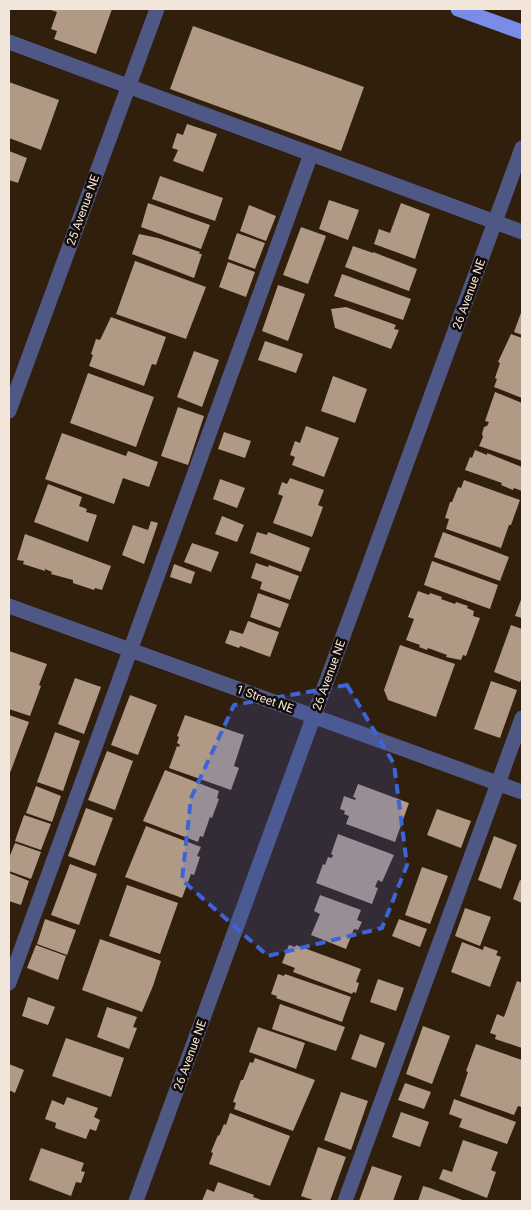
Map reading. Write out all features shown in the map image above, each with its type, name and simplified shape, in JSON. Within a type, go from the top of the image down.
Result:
[{"type":"main road","points":[[458,9],[522,32]]},
{"type":"street","name":"25 Avenue NE","points":[[9,411],[157,9]]},
{"type":"street","points":[[9,42],[522,232]]},
{"type":"street","name":"26 Avenue NE","points":[[136,1201],[522,148]]},
{"type":"street","points":[[9,983],[311,154]]},
{"type":"street","name":"1 Street NE","points":[[9,606],[522,792]]},
{"type":"street","points":[[345,1201],[522,718]]},
{"type":"highlighted area","points":[[347,685],[394,764],[407,865],[382,928],[268,956],[182,880],[191,798],[234,705]]},
{"type":"building","points":[[48,9],[112,9],[96,54],[54,39],[57,31],[51,29],[57,12]]},
{"type":"building","points":[[193,26],[364,87],[341,151],[170,89]]},
{"type":"building","points":[[9,82],[59,100],[41,150],[9,138]]},
{"type":"building","points":[[187,124],[217,134],[203,172],[173,161],[178,150],[172,148],[177,133],[183,135]]},
{"type":"building","points":[[9,151],[27,158],[18,183],[9,180]]},
{"type":"building","points":[[160,176],[223,198],[215,221],[152,199]]},
{"type":"building","points":[[329,200],[359,210],[348,240],[319,229]]},
{"type":"building","points":[[148,203],[210,225],[201,249],[141,227]]},
{"type":"building","points":[[401,203],[430,214],[415,259],[374,244],[379,229],[390,233]]},
{"type":"building","points":[[249,205],[276,216],[266,241],[240,231]]},
{"type":"building","points":[[301,227],[326,236],[308,284],[283,275]]},
{"type":"building","points":[[237,233],[265,243],[255,269],[228,259]]},
{"type":"building","points":[[139,234],[158,238],[200,252],[199,254],[202,254],[194,278],[132,254]]},
{"type":"building","points":[[353,246],[417,269],[409,291],[345,267]]},
{"type":"building","points":[[135,261],[206,287],[186,339],[116,314]]},
{"type":"building","points":[[228,262],[255,272],[246,297],[219,287]]},
{"type":"building","points":[[342,274],[411,299],[403,320],[334,296]]},
{"type":"building","points":[[278,285],[305,294],[288,341],[262,331]]},
{"type":"building","points":[[346,307],[396,325],[394,329],[399,330],[391,349],[335,328],[331,309]]},
{"type":"building","points":[[522,310],[522,335],[514,332]]},
{"type":"building","points":[[111,317],[166,337],[156,365],[152,364],[144,386],[89,366],[96,339],[100,340]]},
{"type":"building","points":[[511,334],[522,338],[522,398],[494,387],[500,363],[498,362]]},
{"type":"building","points":[[265,341],[303,354],[296,373],[258,360]]},
{"type":"building","points":[[194,351],[219,360],[202,407],[177,397]]},
{"type":"building","points":[[88,373],[154,397],[136,447],[70,423]]},
{"type":"building","points":[[333,376],[367,389],[355,423],[321,411]]},
{"type":"building","points":[[495,392],[522,403],[522,461],[479,446],[483,437],[484,427],[489,422],[485,421]]},
{"type":"building","points":[[178,407],[204,416],[188,465],[161,456]]},
{"type":"building","points":[[306,426],[339,438],[324,477],[292,465],[295,457],[290,455],[295,441],[300,443]]},
{"type":"building","points":[[224,432],[251,441],[245,458],[218,449]]},
{"type":"building","points":[[62,433],[126,456],[128,451],[158,462],[149,487],[123,478],[114,504],[45,479]]},
{"type":"building","points":[[475,450],[522,467],[522,491],[514,488],[513,490],[501,485],[502,483],[465,470]]},
{"type":"building","points":[[290,478],[324,490],[318,505],[323,507],[312,537],[273,523],[283,496],[278,494],[282,482],[287,484]]},
{"type":"building","points":[[220,479],[245,488],[237,508],[213,499]]},
{"type":"building","points":[[464,480],[520,500],[501,548],[446,529],[449,519],[445,518],[450,502],[452,502],[458,487],[461,488]]},
{"type":"building","points":[[48,484],[82,497],[79,506],[87,509],[86,512],[97,515],[88,542],[34,522]]},
{"type":"building","points":[[222,516],[244,525],[237,542],[215,534]]},
{"type":"building","points":[[151,521],[158,523],[144,564],[122,555],[133,525],[148,530]]},
{"type":"building","points":[[257,532],[267,535],[268,532],[310,548],[301,572],[250,553]]},
{"type":"building","points":[[443,532],[509,557],[500,581],[434,557]]},
{"type":"building","points":[[25,534],[111,566],[102,590],[95,588],[94,590],[73,583],[73,580],[51,574],[52,572],[45,569],[45,571],[23,564],[24,561],[17,560]]},
{"type":"building","points":[[192,543],[219,552],[211,572],[184,562]]},
{"type":"building","points":[[432,561],[498,585],[490,609],[424,585]]},
{"type":"building","points":[[256,563],[268,567],[269,565],[299,576],[290,600],[260,589],[262,582],[251,578]]},
{"type":"building","points":[[174,564],[195,572],[191,584],[170,577]]},
{"type":"building","points":[[418,591],[442,597],[441,599],[455,604],[456,602],[468,606],[467,608],[474,611],[473,616],[480,618],[466,656],[463,655],[461,660],[446,657],[447,655],[428,648],[427,650],[419,647],[420,645],[406,640],[414,619],[408,617]]},
{"type":"building","points":[[258,593],[289,604],[280,628],[250,617]]},
{"type":"building","points":[[522,597],[522,618],[515,616]]},
{"type":"building","points":[[248,621],[279,632],[270,657],[240,646],[239,648],[225,643],[230,630],[243,634]]},
{"type":"building","points":[[511,625],[522,629],[522,677],[520,682],[494,672]]},
{"type":"building","points":[[400,645],[455,664],[436,717],[388,700],[384,690]]},
{"type":"building","points":[[9,651],[47,664],[30,716],[9,709]]},
{"type":"building","points":[[75,678],[101,687],[84,734],[58,724]]},
{"type":"building","points":[[491,681],[517,690],[500,738],[474,729]]},
{"type":"building","points":[[130,695],[157,705],[138,755],[111,745]]},
{"type":"building","points":[[9,715],[29,722],[10,773],[9,772]]},
{"type":"building","points":[[185,715],[244,735],[234,766],[239,768],[231,790],[169,768],[177,746],[179,747],[180,745],[177,743],[179,737],[177,736]]},
{"type":"building","points":[[55,732],[80,741],[63,791],[37,782]]},
{"type":"building","points":[[107,751],[133,761],[115,810],[88,800]]},
{"type":"building","points":[[165,770],[219,791],[217,798],[219,799],[212,818],[210,817],[203,837],[200,836],[198,842],[143,821]]},
{"type":"building","points":[[358,784],[409,803],[395,842],[346,824],[349,816],[340,809],[344,796],[355,800],[356,798],[353,797]]},
{"type":"building","points":[[36,786],[61,796],[52,822],[26,813]]},
{"type":"building","points":[[86,808],[113,818],[95,866],[68,856]]},
{"type":"building","points":[[437,809],[471,821],[461,848],[427,835]]},
{"type":"building","points":[[24,815],[51,824],[41,850],[15,841]]},
{"type":"building","points":[[146,826],[201,847],[197,856],[200,857],[194,875],[191,874],[182,898],[125,877]]},
{"type":"building","points":[[338,834],[394,855],[382,882],[378,880],[375,887],[378,888],[372,904],[316,883],[323,864],[325,865],[328,857],[332,858],[333,855],[331,854]]},
{"type":"building","points":[[494,836],[517,845],[501,889],[478,880]]},
{"type":"building","points":[[15,843],[41,852],[31,879],[9,871],[9,858]]},
{"type":"building","points":[[70,864],[97,874],[79,925],[51,915]]},
{"type":"building","points":[[422,867],[448,876],[430,924],[405,915]]},
{"type":"building","points":[[9,873],[29,881],[21,905],[9,901]]},
{"type":"building","points":[[520,880],[522,881],[522,903],[513,899]]},
{"type":"building","points":[[127,885],[178,903],[160,954],[109,936]]},
{"type":"building","points":[[320,895],[361,910],[357,920],[362,922],[358,930],[354,929],[346,949],[311,935],[320,914],[314,911]]},
{"type":"building","points":[[465,908],[491,917],[480,946],[455,936]]},
{"type":"building","points":[[45,919],[76,930],[67,955],[37,944]]},
{"type":"building","points":[[399,919],[427,929],[420,947],[392,936]]},
{"type":"building","points":[[100,939],[161,961],[142,1012],[82,990]]},
{"type":"building","points":[[462,942],[483,950],[484,946],[498,951],[496,955],[501,957],[490,987],[451,972]]},
{"type":"building","points":[[36,945],[66,956],[58,980],[27,968]]},
{"type":"building","points":[[289,945],[295,947],[296,945],[361,969],[356,982],[359,983],[356,993],[353,992],[352,994],[293,972],[295,968],[282,963]]},
{"type":"building","points":[[278,974],[284,976],[285,974],[351,997],[342,1022],[276,998],[277,996],[271,994]]},
{"type":"building","points":[[378,979],[404,988],[396,1011],[370,1002]]},
{"type":"building","points":[[517,981],[522,983],[522,1048],[495,1039],[496,1035],[490,1033],[497,1014],[504,1017]]},
{"type":"building","points":[[28,997],[55,1007],[48,1025],[22,1016]]},
{"type":"building","points":[[280,1004],[345,1027],[336,1051],[272,1029]]},
{"type":"building","points":[[107,1007],[137,1017],[133,1027],[137,1028],[129,1049],[97,1037]]},
{"type":"building","points":[[423,1026],[450,1036],[432,1084],[406,1074]]},
{"type":"building","points":[[258,1027],[305,1043],[296,1069],[249,1052]]},
{"type":"building","points":[[360,1034],[385,1043],[376,1068],[351,1059]]},
{"type":"building","points":[[66,1038],[124,1058],[111,1097],[52,1076]]},
{"type":"building","points":[[476,1044],[522,1060],[522,1104],[521,1107],[518,1106],[514,1115],[460,1096],[468,1072],[466,1071]]},
{"type":"building","points":[[255,1058],[315,1080],[293,1131],[234,1109],[236,1103],[233,1102],[241,1080],[243,1080],[250,1062],[253,1063]]},
{"type":"building","points":[[9,1064],[24,1070],[15,1093],[9,1090]]},
{"type":"building","points":[[405,1083],[431,1092],[424,1109],[398,1100]]},
{"type":"building","points":[[341,1092],[368,1101],[351,1150],[324,1140]]},
{"type":"building","points":[[67,1097],[98,1108],[94,1117],[100,1120],[96,1131],[90,1129],[86,1139],[55,1128],[56,1123],[45,1119],[52,1100],[64,1105]]},
{"type":"building","points":[[454,1099],[516,1122],[507,1144],[459,1127],[462,1119],[449,1114]]},
{"type":"building","points":[[401,1112],[429,1122],[420,1147],[392,1137]]},
{"type":"building","points":[[230,1113],[290,1136],[270,1186],[209,1164],[213,1153],[211,1152],[218,1135],[224,1124],[226,1125]]},
{"type":"building","points":[[463,1140],[498,1152],[491,1170],[496,1172],[487,1198],[439,1179],[443,1169],[452,1172]]},
{"type":"building","points":[[318,1147],[346,1157],[330,1201],[316,1201],[301,1196]]},
{"type":"building","points":[[41,1148],[84,1163],[81,1171],[85,1172],[81,1183],[76,1182],[71,1196],[29,1180]]},
{"type":"building","points":[[372,1166],[402,1176],[393,1201],[359,1201]]},
{"type":"building","points":[[218,1182],[254,1195],[253,1197],[264,1201],[202,1201],[207,1189],[214,1192]]},
{"type":"building","points":[[423,1186],[430,1188],[465,1201],[418,1201]]}]
